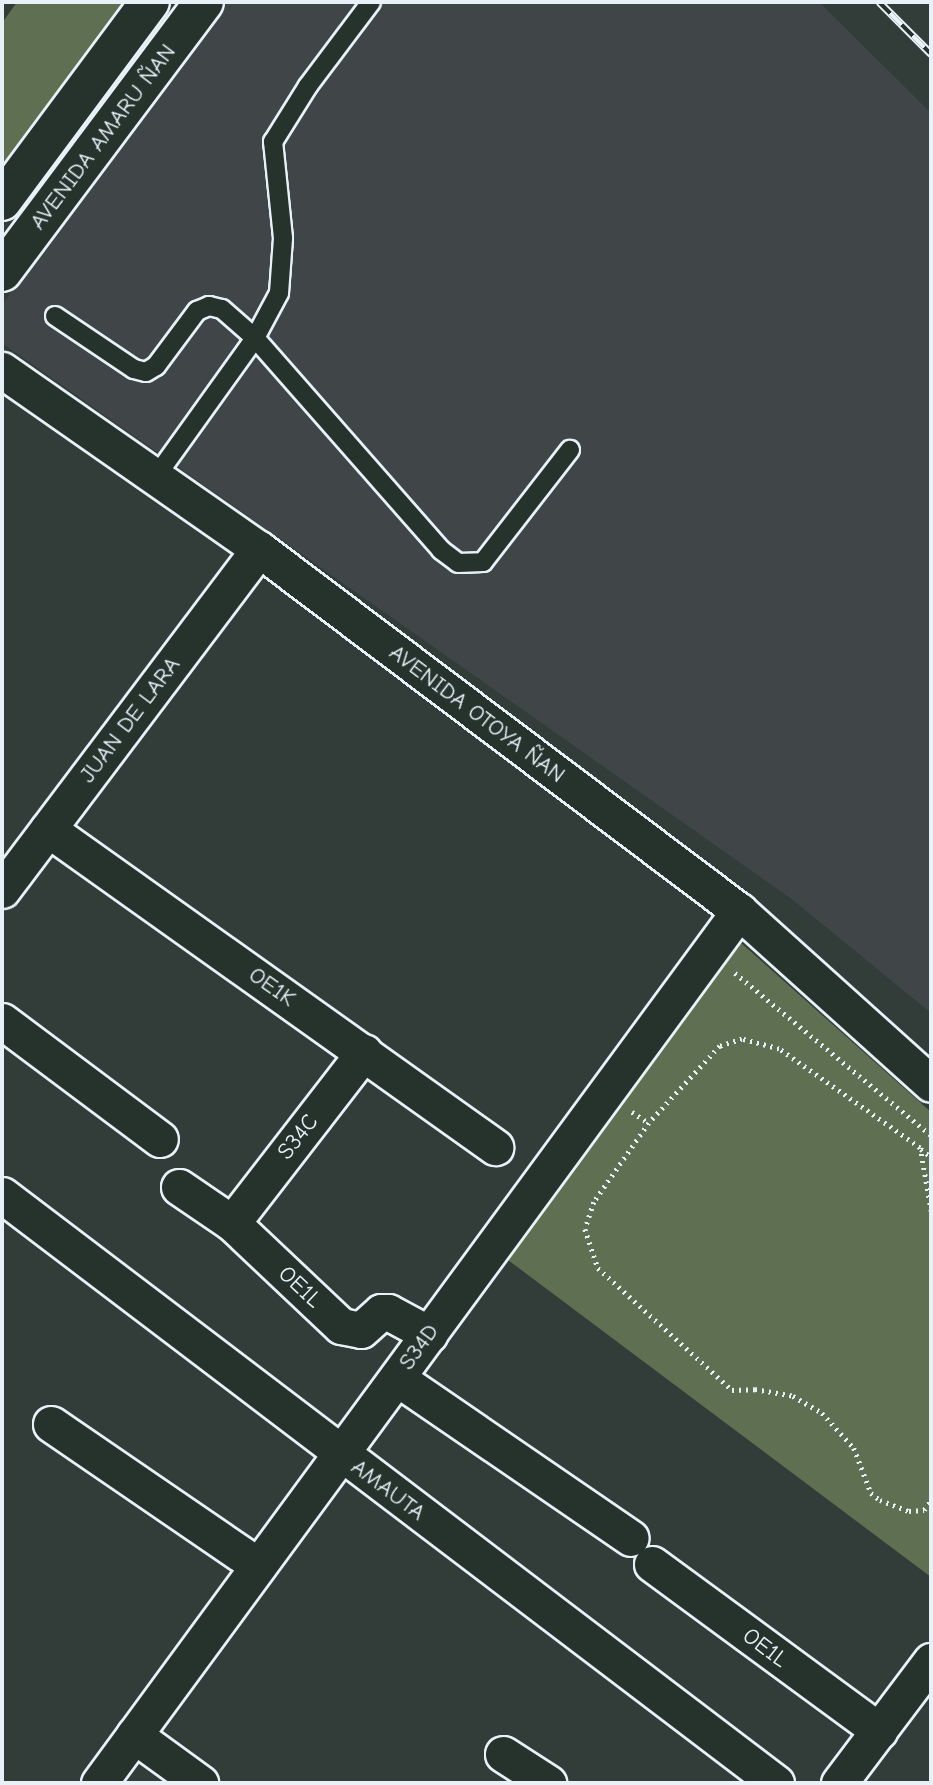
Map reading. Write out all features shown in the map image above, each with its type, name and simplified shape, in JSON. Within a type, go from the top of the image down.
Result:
[{"type":"main road","name":"AVENIDA AMARU ÑAN","points":[[2,201],[150,2]]},
{"type":"main road","name":"AVENIDA AMARU ÑAN","points":[[2,272],[204,2]]},
{"type":"street","name":"AVENIDA OTOYA ÑAN","points":[[2,370],[157,475],[259,549],[739,911],[931,1084]]},
{"type":"street","name":"JUAN DE LARA","points":[[2,890],[259,549]]},
{"type":"street","name":"OE1K","points":[[48,829],[495,1147]]},
{"type":"street","name":"S34D","points":[[99,1783],[739,911]]},
{"type":"street","points":[[2,1021],[160,1139]]},
{"type":"street","name":"S34C","points":[[232,1223],[364,1052]]},
{"type":"street","name":"OE1L","points":[[179,1187],[232,1223],[341,1326],[361,1330],[388,1312],[429,1335]]},
{"type":"street","name":"AMAUTA","points":[[2,1195],[776,1783]]},
{"type":"street","name":"OE1L","points":[[397,1378],[641,1551],[879,1731]]},
{"type":"street","points":[[51,1424],[258,1566]]},
{"type":"street","points":[[839,1783],[931,1661]]},
{"type":"street","points":[[134,1735],[200,1783]]},
{"type":"street","points":[[503,1754],[548,1783]]},
{"type":"lane","points":[[157,475],[256,338],[279,293],[283,238],[274,142],[308,86],[370,2]]},
{"type":"lane","points":[[55,316],[134,369],[146,372],[156,366],[197,311],[209,306],[222,309],[256,338],[441,550],[458,563],[483,562],[570,450]]},
{"type":"path","points":[[710,952],[931,1135]]},
{"type":"path","points":[[931,1157],[779,1049],[742,1039],[720,1046],[649,1123],[594,1202],[585,1229],[597,1268],[732,1390],[755,1389],[793,1396],[822,1413],[854,1448],[871,1493],[880,1500],[909,1511],[924,1510],[931,1500]]},
{"type":"path","points":[[920,1148],[931,1211]]},
{"type":"shaded area","points":[[217,2],[819,2],[931,113],[931,1013],[793,900],[2,343],[2,305]]},
{"type":"green space","points":[[17,2],[126,2],[2,169],[2,23]]},
{"type":"green space","points":[[740,942],[931,1112],[931,1577],[504,1257]]},
{"type":"railway","points":[[879,2],[931,54]]}]
